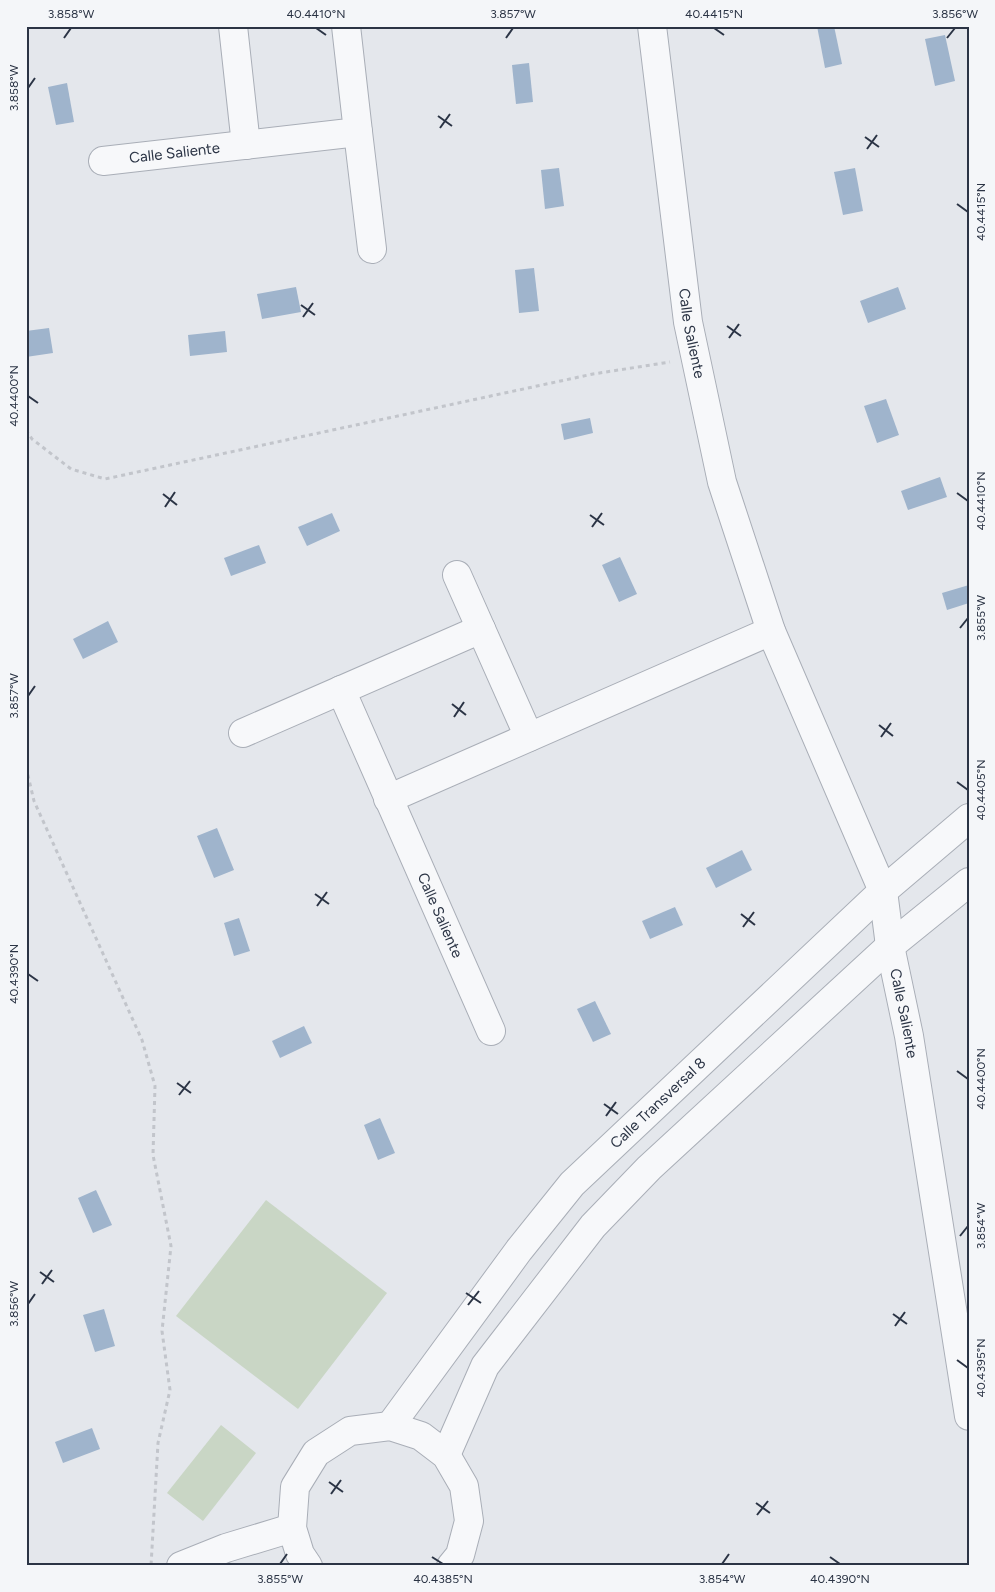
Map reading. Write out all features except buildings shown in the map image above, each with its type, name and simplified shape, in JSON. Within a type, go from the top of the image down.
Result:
[{"type":"street","points":[[233,26],[246,145]]},
{"type":"street","points":[[346,26],[372,249]]},
{"type":"street","name":"Calle Saliente","points":[[652,26],[688,322],[722,482],[771,631],[883,891],[890,946],[909,1036],[969,1416]]},
{"type":"street","name":"Calle Saliente","points":[[103,161],[358,132]]},
{"type":"street","points":[[457,575],[529,737]]},
{"type":"street","points":[[243,733],[481,629]]},
{"type":"street","points":[[388,799],[771,631]]},
{"type":"street","name":"Calle Saliente","points":[[341,690],[491,1031]]},
{"type":"street","name":"Calle Transversal 8","points":[[390,1426],[519,1250],[572,1184],[883,891],[969,818]]},
{"type":"street","points":[[446,1455],[485,1366],[593,1226],[649,1168],[890,946],[969,882]]},
{"type":"street","points":[[308,1566],[300,1554],[292,1528],[295,1488],[316,1453],[350,1431],[390,1426],[421,1436],[446,1455],[464,1486],[469,1521],[460,1555],[451,1566]]},
{"type":"street","points":[[182,1566],[226,1548],[292,1528]]},
{"type":"path","points":[[26,430],[32,439],[71,469],[105,479],[593,374],[695,358]]},
{"type":"path","points":[[26,767],[34,801],[142,1040],[155,1086],[153,1155],[171,1246],[162,1331],[170,1390],[158,1443],[151,1566]]},
{"type":"green space","points":[[266,1200],[387,1293],[298,1409],[176,1316]]},
{"type":"green space","points":[[221,1425],[256,1453],[203,1521],[167,1493]]},
{"type":"water","points":[[817,26],[834,26],[842,64],[825,68]]},
{"type":"water","points":[[945,35],[955,81],[935,86],[925,39]]},
{"type":"water","points":[[529,63],[533,102],[516,104],[512,65]]},
{"type":"water","points":[[67,83],[74,122],[56,125],[48,87]]},
{"type":"water","points":[[559,168],[564,206],[545,209],[541,170]]},
{"type":"water","points":[[855,168],[863,211],[843,215],[834,172]]},
{"type":"water","points":[[534,268],[539,311],[519,313],[515,270]]},
{"type":"water","points":[[296,287],[301,312],[262,319],[257,294]]},
{"type":"water","points":[[898,287],[906,309],[868,323],[860,301]]},
{"type":"water","points":[[49,328],[53,353],[26,357],[26,331]]},
{"type":"water","points":[[225,331],[227,352],[190,356],[188,335]]},
{"type":"water","points":[[886,399],[899,435],[877,443],[864,406]]},
{"type":"water","points":[[590,418],[593,433],[564,440],[561,424]]},
{"type":"water","points":[[940,477],[947,497],[908,510],[901,491]]},
{"type":"water","points":[[332,513],[340,531],[307,546],[298,527]]},
{"type":"water","points":[[259,545],[266,563],[231,576],[224,558]]},
{"type":"water","points":[[620,557],[637,594],[619,602],[602,565]]},
{"type":"water","points":[[969,585],[969,603],[947,610],[942,593]]},
{"type":"water","points":[[108,621],[118,642],[83,659],[73,639]]},
{"type":"water","points":[[217,828],[234,870],[214,878],[197,836]]},
{"type":"water","points":[[742,850],[752,870],[716,888],[706,868]]},
{"type":"water","points":[[675,907],[683,925],[650,939],[642,921]]},
{"type":"water","points":[[239,918],[250,951],[234,956],[224,923]]},
{"type":"water","points":[[595,1001],[611,1034],[593,1042],[577,1009]]},
{"type":"water","points":[[304,1026],[312,1043],[280,1058],[272,1041]]},
{"type":"water","points":[[380,1118],[395,1153],[378,1160],[364,1125]]},
{"type":"water","points":[[96,1190],[112,1225],[93,1233],[78,1198]]},
{"type":"water","points":[[104,1309],[115,1346],[95,1352],[83,1315]]},
{"type":"water","points":[[92,1428],[100,1449],[63,1463],[55,1442]]}]
